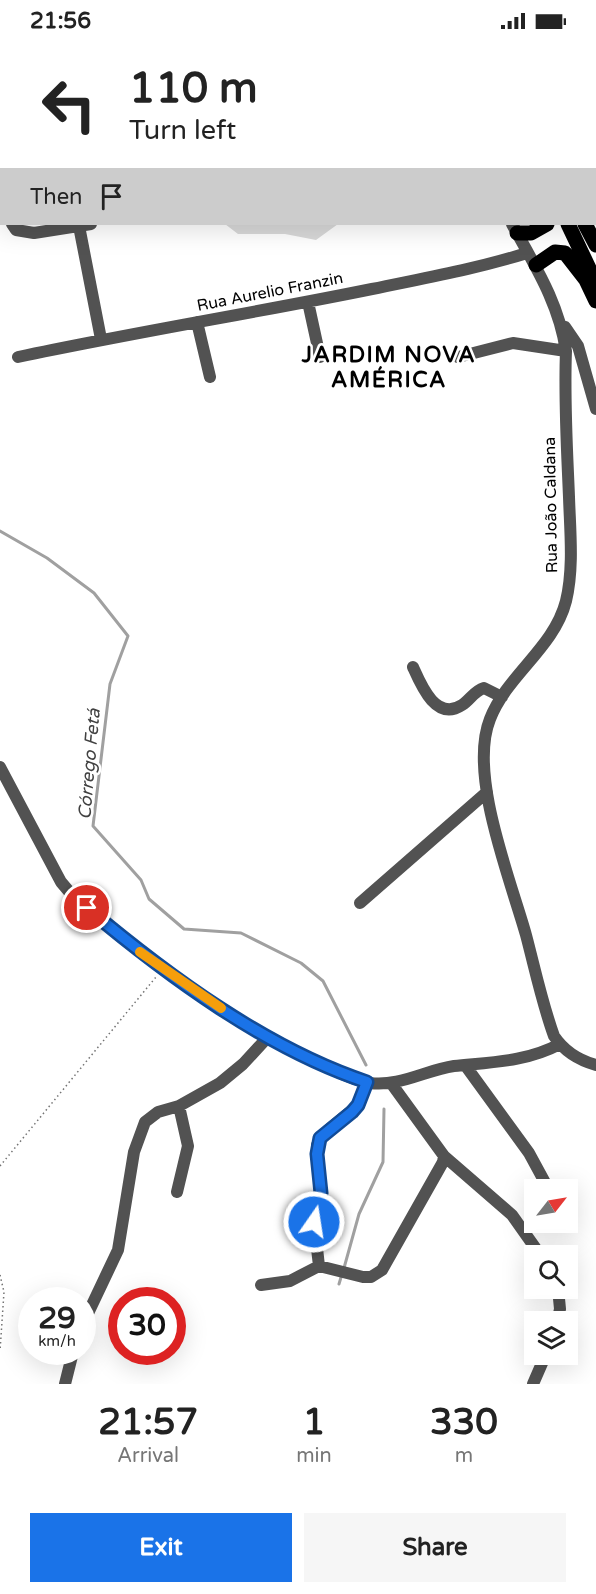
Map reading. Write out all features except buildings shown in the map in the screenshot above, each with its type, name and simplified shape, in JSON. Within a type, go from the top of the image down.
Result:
[{"type":"main road","points":[[514,228],[531,233],[545,225]]},
{"type":"main road","points":[[568,225],[596,283]]},
{"type":"main road","points":[[586,225],[596,245]]},
{"type":"main road","points":[[532,259],[555,252],[565,253],[586,279],[596,301]]},
{"type":"street","points":[[13,225],[16,230],[24,232],[85,225],[101,339]]},
{"type":"street","name":"Rua João Caldana","points":[[514,228],[532,259],[562,324],[566,351],[571,548],[566,600],[550,637],[502,697],[491,717],[483,751],[487,792],[548,1021],[560,1044],[585,1062],[596,1065]]},
{"type":"street","name":"Rua Aurelio Franzin","points":[[18,357],[101,339],[532,259]]},
{"type":"street","points":[[308,302],[320,357]]},
{"type":"street","points":[[197,322],[210,377]]},
{"type":"street","points":[[562,324],[578,346],[596,409]]},
{"type":"street","points":[[458,357],[513,344],[566,351]]},
{"type":"street","points":[[413,667],[429,699],[440,707],[451,709],[461,706],[480,689],[489,690],[502,697]]},
{"type":"street","points":[[0,767],[61,882],[107,925],[163,969],[267,1038],[367,1082],[391,1083],[444,1068],[529,1058],[560,1044]]},
{"type":"street","points":[[360,903],[487,792]]},
{"type":"street","points":[[96,1296],[118,1250],[140,1132],[151,1116],[179,1106],[220,1083],[243,1064],[267,1038]]},
{"type":"street","points":[[465,1065],[529,1153],[543,1179]]},
{"type":"street","points":[[319,1266],[314,1222],[321,1193],[317,1145],[320,1138],[358,1105],[367,1082]]},
{"type":"street","points":[[391,1083],[444,1156],[512,1215],[533,1245]]},
{"type":"street","points":[[177,1192],[188,1146],[179,1106]]},
{"type":"street","points":[[261,1285],[290,1281],[319,1266],[363,1277],[371,1277],[382,1270],[438,1171],[444,1156]]},
{"type":"street","points":[[65,1384],[70,1365]]},
{"type":"street","points":[[533,1384],[541,1365]]},
{"type":"path","points":[[0,1166],[163,969]]},
{"type":"path","points":[[0,1275],[3,1303],[0,1351]]},
{"type":"shaded area","points":[[226,225],[337,225],[316,240],[285,234],[238,234]]},
{"type":"waterway","name":"Córrego Fetá","points":[[0,531],[47,558],[94,593],[128,636],[110,684],[93,826],[141,880],[149,899],[184,929],[241,933],[301,963],[323,981],[366,1065]]},
{"type":"waterway","name":"Córrego Fetá","points":[[344,1268],[359,1214],[383,1162],[384,1109]]},
{"type":"waterway","name":"Córrego Fetá","points":[[339,1284],[342,1274]]},
{"type":"slow traffic","points":[[140,952],[221,1008]]},
{"type":"district","name":"JARDIM NOVA AMÉRICA","points":[[389,368]]},
{"type":"route","points":[[87,908],[163,969],[267,1038],[351,1077],[367,1082],[358,1105],[320,1138],[317,1145],[321,1193],[314,1222]]}]
